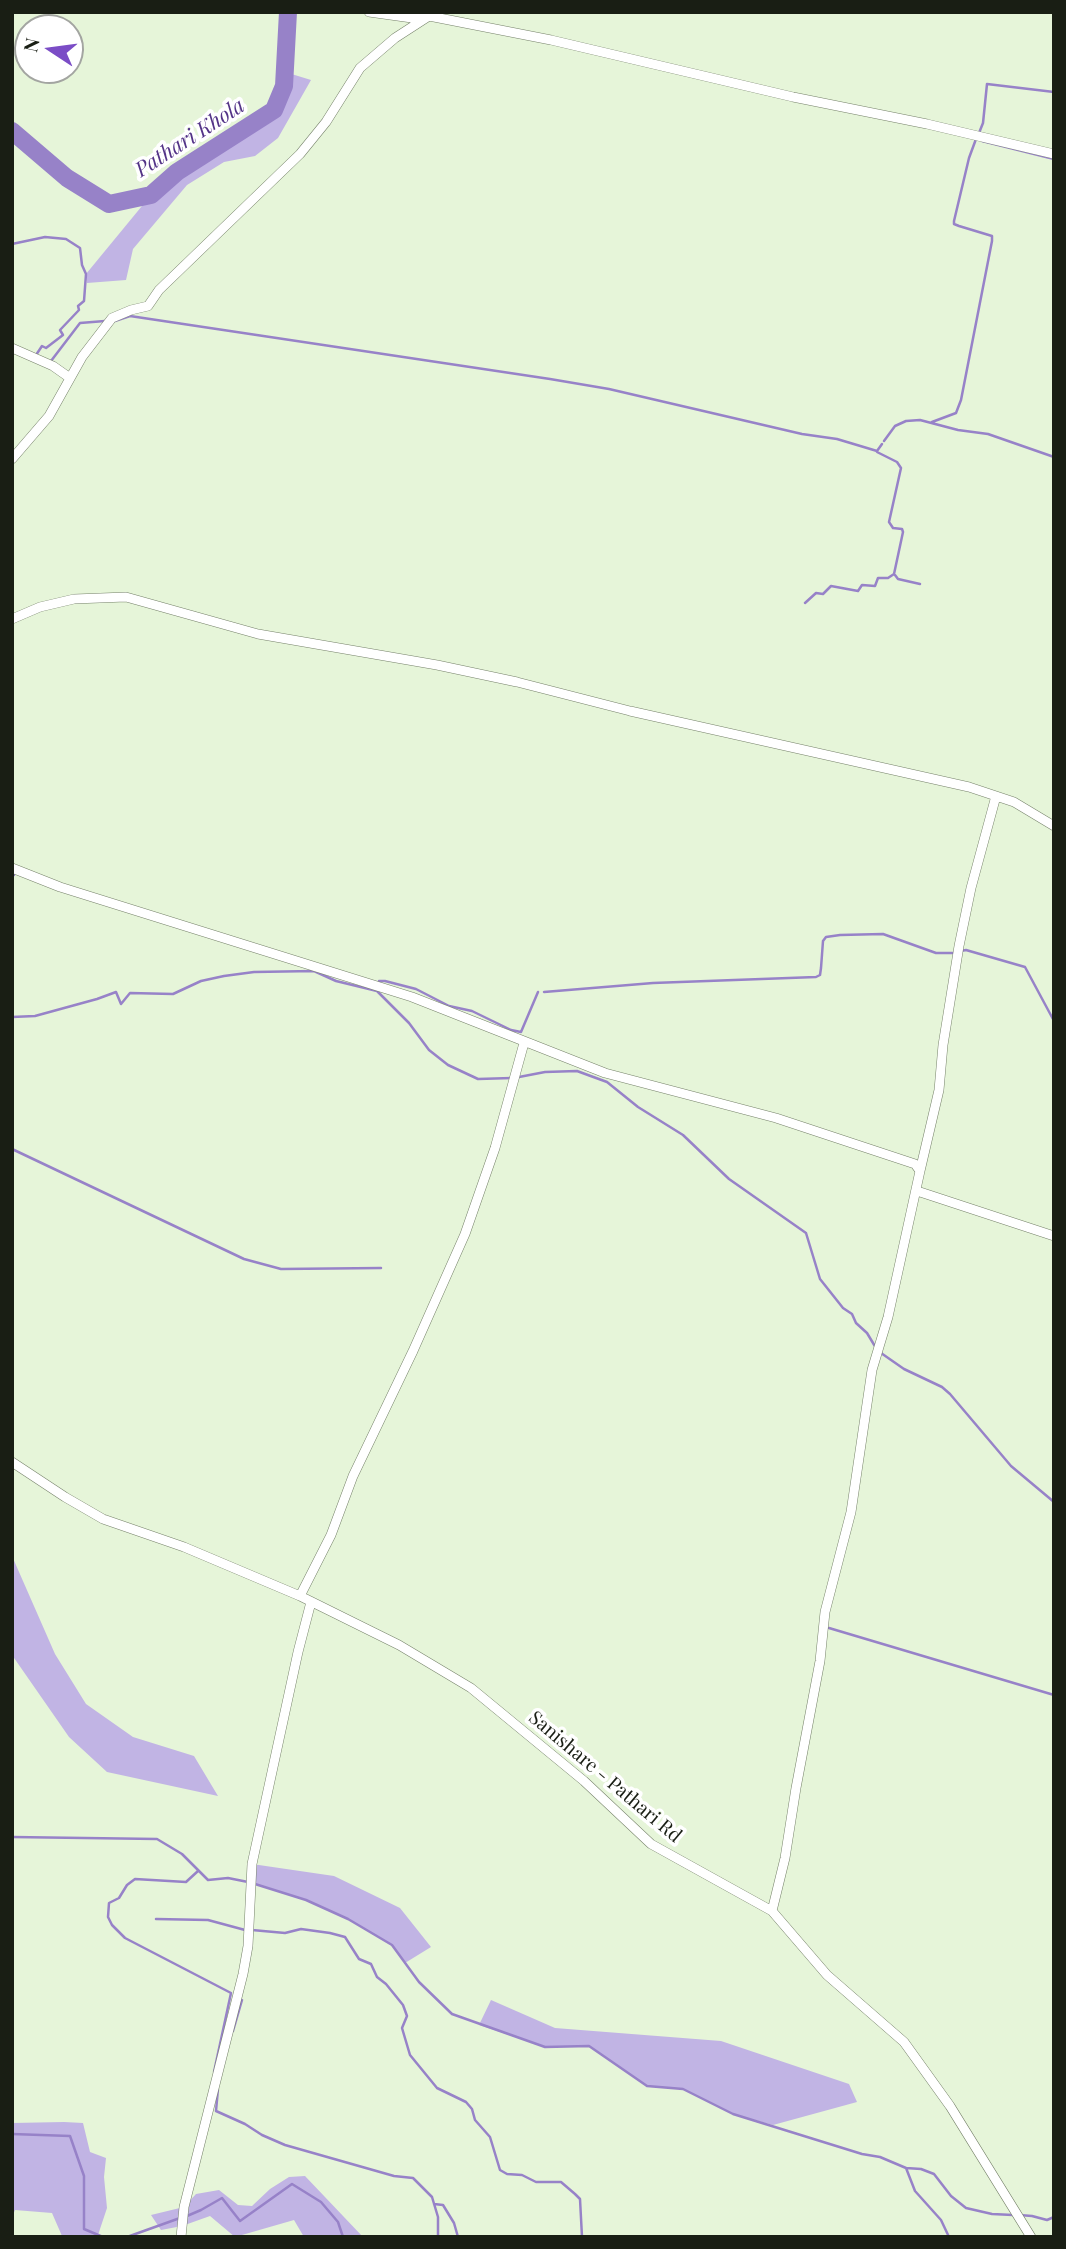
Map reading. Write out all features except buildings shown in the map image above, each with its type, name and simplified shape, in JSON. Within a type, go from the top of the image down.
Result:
[{"type":"street","points":[[369,12],[412,18],[432,14],[1054,154]]},
{"type":"street","points":[[12,459],[49,416],[82,357],[112,318],[148,306],[159,290],[300,154],[326,122],[360,68],[395,38],[432,14]]},
{"type":"street","points":[[12,348],[53,366],[71,378]]},
{"type":"street","points":[[12,619],[40,607],[74,599],[126,597],[258,634],[437,665],[517,682],[631,711],[864,763],[996,796],[1014,802],[1054,825]]},
{"type":"street","points":[[772,1911],[785,1858],[820,1661],[825,1612],[851,1512],[872,1370],[888,1317],[939,1090],[943,1045],[959,946],[971,888],[996,796]]},
{"type":"street","points":[[12,868],[60,887],[412,997],[605,1073],[776,1118],[915,1164],[920,1171]]},
{"type":"street","points":[[300,1596],[331,1535],[353,1476],[414,1350],[465,1234],[495,1147],[524,1043]]},
{"type":"street","points":[[917,1191],[1054,1236]]},
{"type":"street","name":"Sanishare - Pathari Rd","points":[[12,1462],[103,1519],[184,1547],[300,1596],[399,1645],[471,1688],[584,1781],[651,1843],[772,1911],[827,1975],[904,2042],[950,2106],[1031,2237]]},
{"type":"street","points":[[181,2237],[184,2207],[243,1974],[248,1946],[252,1864],[311,1602]]},
{"type":"shaded area","points":[[285,72],[311,80],[278,138],[255,156],[224,162],[187,185],[133,249],[126,280],[87,283],[86,274],[151,195],[177,172],[274,110],[284,86]]},
{"type":"shaded area","points":[[12,1556],[55,1654],[86,1704],[133,1737],[194,1756],[218,1796],[107,1772],[69,1737],[12,1655]]},
{"type":"shaded area","points":[[252,1864],[334,1876],[400,1908],[431,1947],[405,1963],[392,1945],[348,1919],[306,1900],[252,1883]]},
{"type":"shaded area","points":[[491,2000],[555,2028],[721,2041],[849,2084],[857,2102],[773,2125],[733,2114],[683,2089],[647,2086],[589,2046],[545,2047],[479,2025]]},
{"type":"shaded area","points":[[12,2123],[83,2123],[90,2152],[106,2158],[104,2177],[107,2208],[98,2235],[62,2236],[52,2213],[15,2210],[12,2217]]},
{"type":"shaded area","points":[[305,2176],[363,2237],[304,2237],[294,2220],[235,2237],[210,2216],[161,2230],[151,2215],[184,2207],[196,2194],[219,2190],[238,2205],[252,2206],[270,2189],[289,2177]]},
{"type":"waterway","name":"Pathari Khola","points":[[12,131],[67,178],[109,204],[151,195],[177,172],[274,110],[284,86],[288,12]]},
{"type":"waterway","points":[[979,133],[983,123],[987,84],[1054,92]]},
{"type":"waterway","points":[[932,422],[956,413],[961,400],[992,241],[992,236],[954,224],[976,139]]},
{"type":"waterway","points":[[982,141],[1054,159]]},
{"type":"waterway","points":[[12,244],[45,237],[66,239],[80,248],[86,274]]},
{"type":"waterway","points":[[36,355],[42,346],[46,348],[63,335],[60,330],[79,310],[78,306],[84,301],[86,274]]},
{"type":"waterway","points":[[112,322],[130,316],[550,379],[609,389],[802,434],[837,439],[877,451],[882,444]]},
{"type":"waterway","points":[[51,361],[80,323],[105,321]]},
{"type":"waterway","points":[[884,441],[895,426],[906,421],[920,420],[958,430],[988,434],[1054,457]]},
{"type":"waterway","points":[[805,603],[816,593],[823,594],[831,586],[858,591],[862,585],[875,586],[878,578],[888,578],[894,574],[903,532],[902,529],[893,528],[889,522],[901,468],[897,462],[877,452]]},
{"type":"waterway","points":[[895,575],[898,579],[920,584]]},
{"type":"waterway","points":[[544,992],[653,983],[816,977],[820,975],[823,941],[826,937],[840,935],[883,934],[936,953],[954,953]]},
{"type":"waterway","points":[[961,951],[966,950],[1025,967],[1054,1021]]},
{"type":"waterway","points":[[12,1017],[35,1016],[116,992],[121,1004],[130,993],[173,994],[201,981],[224,976],[254,972],[314,971],[336,981],[377,991],[409,1023],[429,1050],[448,1065],[478,1079],[512,1078]]},
{"type":"waterway","points":[[379,981],[416,989],[449,1006],[472,1011],[511,1030],[521,1032],[538,992]]},
{"type":"waterway","points":[[519,1077],[545,1072],[577,1071],[607,1082],[638,1107],[683,1135],[729,1179],[806,1233],[820,1279],[843,1308],[852,1314],[876,1348]]},
{"type":"waterway","points":[[12,1149],[244,1259],[281,1269],[381,1268]]},
{"type":"waterway","points":[[881,1353],[904,1369],[942,1387],[1011,1466],[1054,1502]]},
{"type":"waterway","points":[[829,1628],[1054,1695]]},
{"type":"waterway","points":[[12,1837],[157,1839],[182,1854],[208,1880],[228,1878],[248,1882]]},
{"type":"waterway","points":[[198,1871],[186,1882],[135,1879],[127,1885],[119,1898],[109,1903],[108,1917],[125,1938],[231,1993],[214,2072]]},
{"type":"waterway","points":[[255,1884],[306,1900],[348,1919],[392,1945],[419,1982],[452,2014],[545,2047],[589,2046],[647,2086],[683,2089],[733,2114],[862,2154],[880,2157],[906,2168],[915,2191],[941,2220],[949,2237]]},
{"type":"waterway","points":[[156,1919],[208,1920],[245,1930]]},
{"type":"waterway","points":[[252,1930],[285,1933],[301,1929],[345,1937],[359,1959],[371,1964],[377,1977],[403,2005],[407,2016],[402,2028],[410,2055],[437,2088],[466,2102],[472,2109],[475,2120],[490,2137],[500,2170],[507,2174],[522,2175],[536,2182],[561,2182],[580,2199],[582,2237]]},
{"type":"waterway","points":[[233,2031],[242,2000],[240,1999]]},
{"type":"waterway","points":[[218,2089],[216,2111],[262,2135],[285,2145],[394,2176],[413,2178],[432,2197],[438,2217],[438,2237]]},
{"type":"waterway","points":[[12,2134],[70,2136],[84,2176],[84,2229],[103,2237]]},
{"type":"waterway","points":[[906,2168],[921,2169],[934,2174],[951,2196],[966,2208],[992,2214],[1013,2215]]},
{"type":"waterway","points":[[187,2216],[222,2198],[240,2221],[292,2184],[321,2202],[338,2222],[343,2237]]},
{"type":"waterway","points":[[434,2204],[443,2205],[454,2223],[458,2237]]},
{"type":"waterway","points":[[1019,2215],[1047,2220],[1054,2217]]},
{"type":"waterway","points":[[127,2237],[180,2218]]}]
